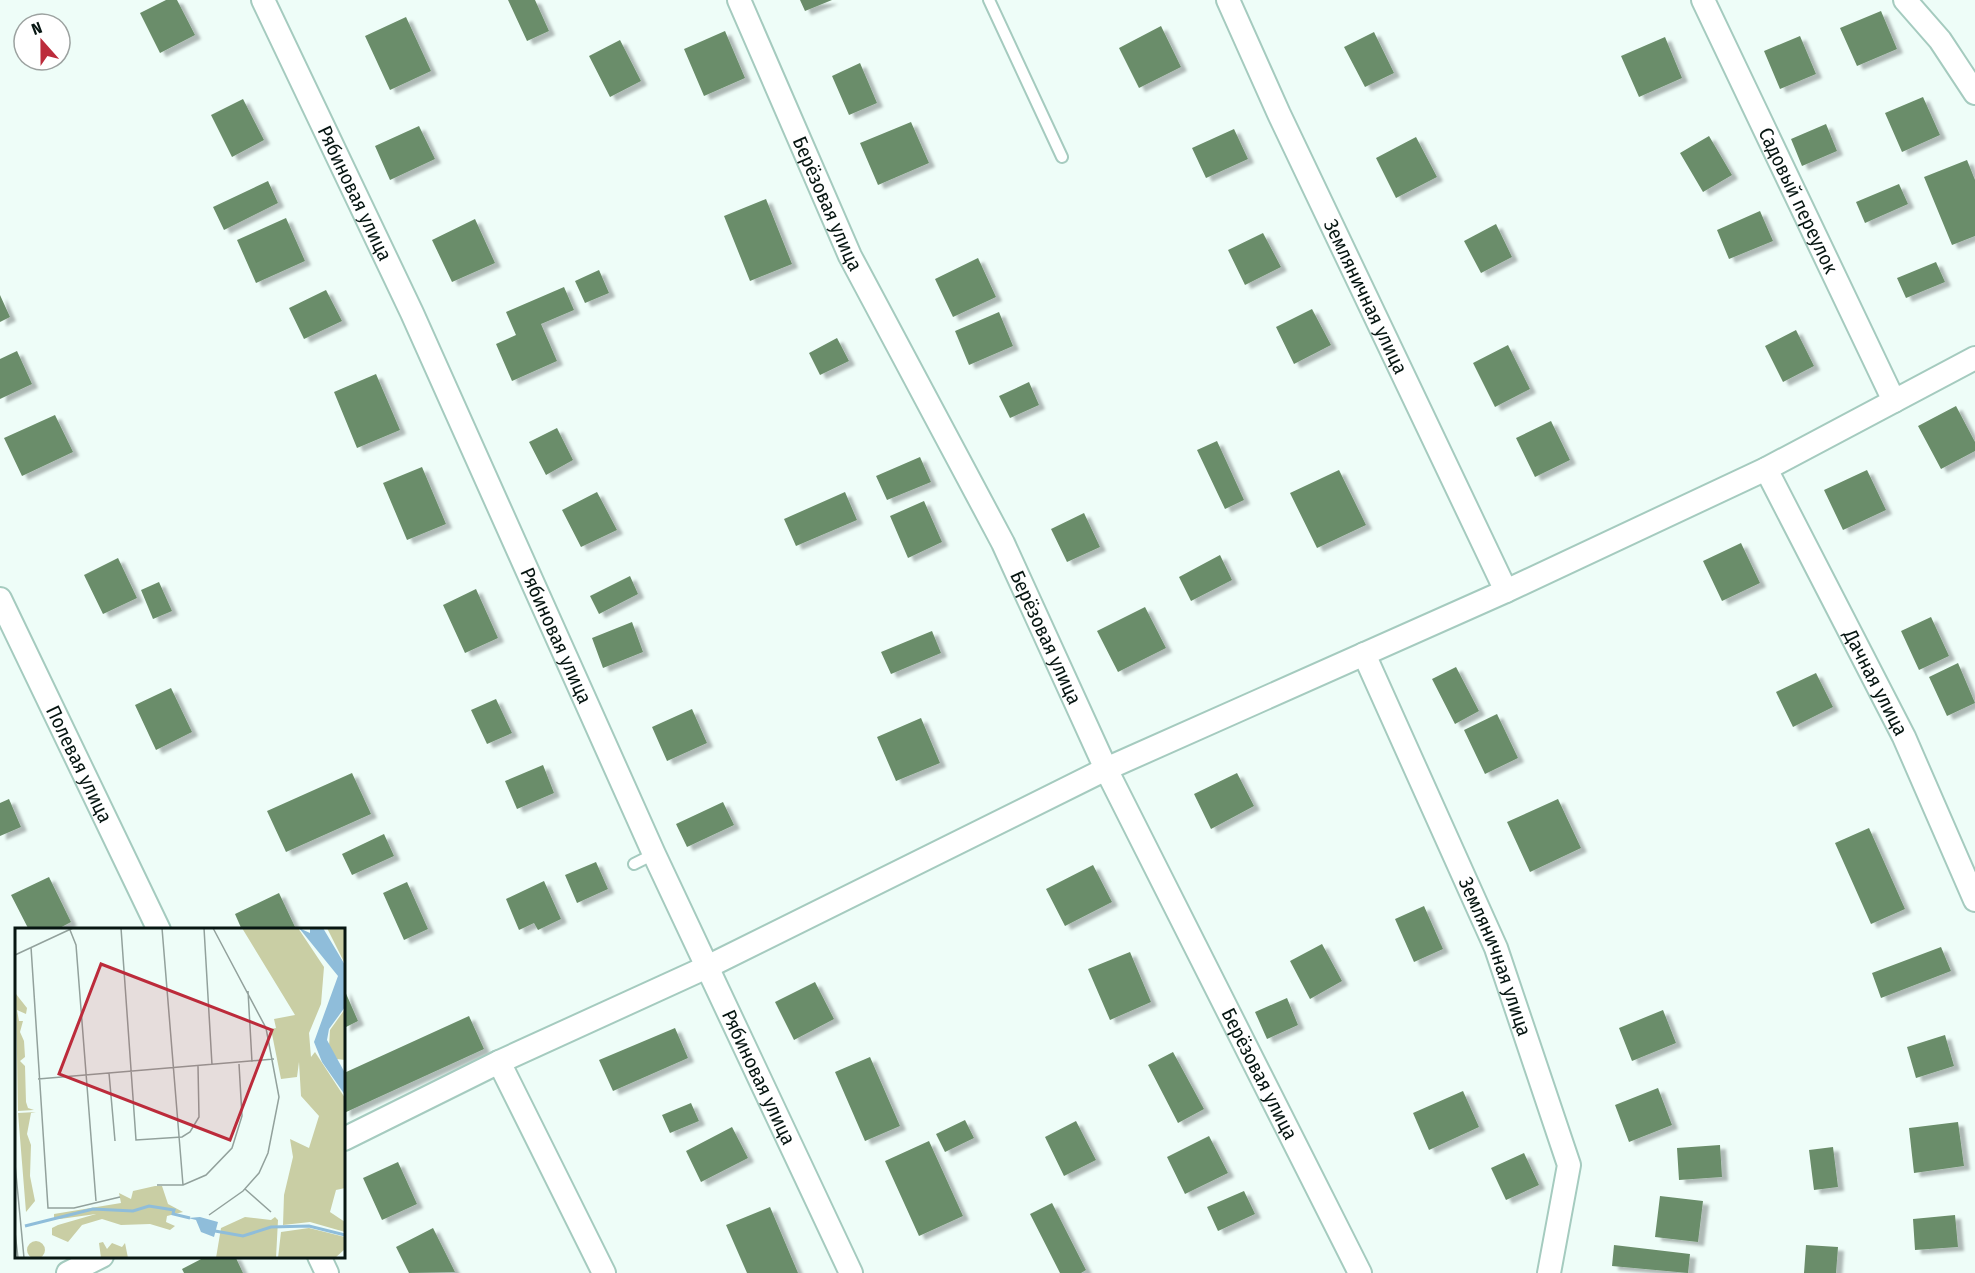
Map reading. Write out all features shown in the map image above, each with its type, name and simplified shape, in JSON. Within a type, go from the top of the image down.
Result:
[{"type":"street","name":"Рябиновая улица","points":[[263,0],[412,313],[644,859],[707,967],[851,1273]]},
{"type":"street","name":"Берёзовая улица","points":[[739,0],[850,256],[1003,543],[1106,769],[1360,1273]]},
{"type":"street","name":"Земляничная улица","points":[[1228,0],[1506,591]]},
{"type":"street","name":"Садовый переулок","points":[[1703,0],[1894,401]]},
{"type":"street","points":[[1905,0],[1940,40],[1975,93]]},
{"type":"street","points":[[345,1139],[499,1062],[707,967],[1106,769],[1506,591],[1766,469],[1975,358]]},
{"type":"street","name":"Дачная улица","points":[[1766,469],[1904,737],[1975,900]]},
{"type":"street","name":"Полевая улица","points":[[0,599],[158,928]]},
{"type":"street","name":"Земляничная улица","points":[[1364,654],[1496,948],[1569,1165],[1549,1273]]},
{"type":"street","points":[[499,1062],[604,1273]]},
{"type":"street","points":[[68,1273],[100,1258]]},
{"type":"street","points":[[320,1258],[327,1273]]},
{"type":"lane","points":[[989,0],[1062,157]]},
{"type":"building","points":[[166,0],[177,0],[195,35],[160,53],[140,13]]},
{"type":"building","points":[[508,0],[535,0],[549,31],[527,41]]},
{"type":"building","points":[[800,0],[832,0],[805,11]]},
{"type":"building","points":[[1881,11],[1897,49],[1857,66],[1840,28]]},
{"type":"building","points":[[406,17],[431,71],[390,90],[365,36]]},
{"type":"building","points":[[1161,26],[1181,67],[1139,88],[1119,48]]},
{"type":"building","points":[[725,31],[745,78],[704,96],[684,49]]},
{"type":"building","points":[[1374,32],[1394,73],[1365,87],[1344,47]]},
{"type":"building","points":[[1800,36],[1816,74],[1780,89],[1764,51]]},
{"type":"building","points":[[1665,37],[1682,78],[1639,97],[1621,56]]},
{"type":"building","points":[[620,40],[641,81],[610,97],[589,56]]},
{"type":"building","points":[[860,63],[877,103],[849,115],[832,76]]},
{"type":"building","points":[[1923,97],[1940,135],[1902,152],[1885,113]]},
{"type":"building","points":[[243,99],[264,140],[232,157],[211,115]]},
{"type":"building","points":[[911,122],[929,163],[878,185],[860,143]]},
{"type":"building","points":[[1826,124],[1837,151],[1802,166],[1791,139]]},
{"type":"building","points":[[419,126],[435,159],[390,180],[375,146]]},
{"type":"building","points":[[1234,129],[1248,159],[1206,178],[1192,148]]},
{"type":"building","points":[[1709,136],[1732,175],[1703,192],[1680,153]]},
{"type":"building","points":[[1416,137],[1437,177],[1396,198],[1376,158]]},
{"type":"building","points":[[1967,160],[1975,180],[1975,236],[1952,245],[1924,177]]},
{"type":"building","points":[[268,181],[278,203],[224,230],[213,207]]},
{"type":"building","points":[[1899,184],[1908,204],[1865,223],[1856,202]]},
{"type":"building","points":[[766,199],[792,264],[750,281],[724,216]]},
{"type":"building","points":[[1760,211],[1773,241],[1729,259],[1717,230]]},
{"type":"building","points":[[286,218],[305,261],[256,283],[237,240]]},
{"type":"building","points":[[475,219],[495,263],[452,282],[432,240]]},
{"type":"building","points":[[1496,224],[1512,257],[1481,273],[1464,241]]},
{"type":"building","points":[[1263,233],[1281,267],[1245,285],[1228,250]]},
{"type":"building","points":[[978,258],[996,297],[953,317],[935,279]]},
{"type":"building","points":[[1936,262],[1945,282],[1906,298],[1897,278]]},
{"type":"building","points":[[599,270],[609,293],[585,303],[575,281]]},
{"type":"building","points":[[564,287],[574,310],[541,324],[557,361],[512,381],[496,344],[516,335],[506,312]]},
{"type":"building","points":[[326,290],[342,321],[304,339],[289,308]]},
{"type":"building","points":[[0,295],[10,317],[0,322]]},
{"type":"building","points":[[1312,309],[1331,345],[1294,364],[1276,327]]},
{"type":"building","points":[[999,312],[1013,346],[969,365],[955,331]]},
{"type":"building","points":[[1796,330],[1814,366],[1783,382],[1765,346]]},
{"type":"building","points":[[837,338],[849,361],[820,375],[809,353]]},
{"type":"building","points":[[1508,345],[1530,389],[1495,407],[1473,363]]},
{"type":"building","points":[[17,351],[32,384],[0,399],[0,359]]},
{"type":"building","points":[[376,374],[400,430],[357,448],[334,392]]},
{"type":"building","points":[[1029,382],[1039,405],[1010,418],[999,396]]},
{"type":"building","points":[[1956,406],[1975,442],[1975,451],[1941,469],[1918,426]]},
{"type":"building","points":[[55,415],[73,452],[22,476],[4,438]]},
{"type":"building","points":[[1551,421],[1570,460],[1535,477],[1516,438]]},
{"type":"building","points":[[557,428],[573,460],[546,475],[529,442]]},
{"type":"building","points":[[1217,441],[1244,500],[1225,509],[1197,450]]},
{"type":"building","points":[[920,457],[931,482],[887,500],[876,476]]},
{"type":"building","points":[[422,467],[446,524],[407,540],[383,483]]},
{"type":"building","points":[[1339,470],[1366,525],[1317,548],[1290,493]]},
{"type":"building","points":[[1867,470],[1886,510],[1843,530],[1824,490]]},
{"type":"building","points":[[597,492],[617,530],[581,547],[562,510]]},
{"type":"building","points":[[845,492],[857,520],[796,546],[784,519]]},
{"type":"building","points":[[924,501],[942,542],[908,558],[890,516]]},
{"type":"building","points":[[1084,513],[1100,547],[1067,562],[1051,529]]},
{"type":"building","points":[[1741,543],[1760,583],[1722,601],[1703,561]]},
{"type":"building","points":[[1220,555],[1232,580],[1191,601],[1179,577]]},
{"type":"building","points":[[118,558],[137,598],[103,614],[84,575]]},
{"type":"building","points":[[630,576],[638,594],[599,614],[590,596]]},
{"type":"building","points":[[159,582],[172,611],[153,619],[141,590]]},
{"type":"building","points":[[476,589],[498,638],[465,653],[443,605]]},
{"type":"building","points":[[1145,607],[1166,648],[1118,672],[1097,631]]},
{"type":"building","points":[[1931,617],[1949,656],[1919,670],[1901,631]]},
{"type":"building","points":[[632,622],[643,652],[603,668],[592,638]]},
{"type":"building","points":[[932,631],[941,653],[891,674],[881,652]]},
{"type":"building","points":[[1958,663],[1975,703],[1947,716],[1929,677]]},
{"type":"building","points":[[1456,667],[1479,711],[1455,724],[1432,679]]},
{"type":"building","points":[[1816,673],[1833,707],[1793,727],[1776,692]]},
{"type":"building","points":[[171,688],[192,732],[156,750],[135,705]]},
{"type":"building","points":[[496,699],[512,733],[487,744],[471,710]]},
{"type":"building","points":[[692,709],[707,743],[667,761],[652,727]]},
{"type":"building","points":[[1497,714],[1518,758],[1485,774],[1464,730]]},
{"type":"building","points":[[921,718],[940,763],[896,781],[877,737]]},
{"type":"building","points":[[543,765],[554,793],[517,809],[505,781]]},
{"type":"building","points":[[352,773],[371,814],[286,852],[267,811]]},
{"type":"building","points":[[1237,773],[1254,806],[1211,829],[1194,794]]},
{"type":"building","points":[[9,799],[21,827],[0,836],[0,803]]},
{"type":"building","points":[[1558,799],[1581,848],[1530,872],[1507,822]]},
{"type":"building","points":[[723,802],[734,825],[687,847],[676,824]]},
{"type":"building","points":[[1869,828],[1905,909],[1871,924],[1835,843]]},
{"type":"building","points":[[384,834],[394,856],[352,875],[342,854]]},
{"type":"building","points":[[596,862],[608,889],[577,903],[565,875]]},
{"type":"building","points":[[1093,865],[1112,902],[1065,926],[1046,889]]},
{"type":"building","points":[[49,877],[71,922],[60,928],[28,928],[11,895]]},
{"type":"building","points":[[544,881],[561,919],[538,930],[534,923],[519,930],[506,899]]},
{"type":"building","points":[[407,882],[428,929],[404,940],[383,893]]},
{"type":"building","points":[[279,893],[295,927],[241,928],[235,914]]},
{"type":"building","points":[[1424,906],[1443,949],[1414,962],[1395,919]]},
{"type":"building","points":[[1322,944],[1342,981],[1310,999],[1290,961]]},
{"type":"building","points":[[1941,947],[1951,971],[1881,998],[1872,973]]},
{"type":"building","points":[[1130,952],[1151,1002],[1110,1020],[1088,969]]},
{"type":"building","points":[[815,982],[834,1019],[794,1040],[775,1002]]},
{"type":"building","points":[[345,991],[358,1021],[345,1028]]},
{"type":"building","points":[[1287,998],[1298,1025],[1267,1039],[1255,1012]]},
{"type":"building","points":[[1663,1010],[1676,1043],[1632,1061],[1619,1028]]},
{"type":"building","points":[[469,1016],[484,1049],[345,1113],[345,1073]]},
{"type":"building","points":[[675,1028],[688,1058],[613,1091],[599,1060]]},
{"type":"building","points":[[1945,1035],[1954,1066],[1916,1078],[1907,1047]]},
{"type":"building","points":[[1173,1052],[1204,1109],[1178,1123],[1148,1065]]},
{"type":"building","points":[[870,1057],[900,1126],[865,1141],[835,1072]]},
{"type":"building","points":[[1658,1088],[1672,1125],[1629,1142],[1615,1105]]},
{"type":"building","points":[[1463,1091],[1479,1127],[1429,1150],[1413,1113]]},
{"type":"building","points":[[691,1103],[699,1121],[670,1133],[662,1115]]},
{"type":"building","points":[[965,1120],[974,1138],[945,1152],[936,1134]]},
{"type":"building","points":[[1076,1121],[1096,1160],[1064,1176],[1045,1137]]},
{"type":"building","points":[[1958,1122],[1964,1166],[1914,1173],[1909,1128]]},
{"type":"building","points":[[732,1127],[748,1158],[701,1182],[686,1151]]},
{"type":"building","points":[[1209,1136],[1228,1173],[1185,1194],[1167,1157]]},
{"type":"building","points":[[929,1141],[963,1216],[919,1236],[885,1161]]},
{"type":"building","points":[[1720,1145],[1722,1177],[1679,1180],[1677,1148]]},
{"type":"building","points":[[1833,1147],[1838,1187],[1814,1190],[1809,1150]]},
{"type":"building","points":[[1524,1153],[1539,1185],[1506,1200],[1491,1168]]},
{"type":"building","points":[[398,1162],[417,1204],[382,1220],[363,1178]]},
{"type":"building","points":[[1244,1191],[1255,1214],[1218,1231],[1207,1207]]},
{"type":"building","points":[[1660,1196],[1703,1201],[1698,1242],[1655,1237]]},
{"type":"building","points":[[1052,1203],[1086,1270],[1081,1273],[1060,1273],[1030,1214]]},
{"type":"building","points":[[770,1207],[798,1273],[747,1273],[726,1225]]},
{"type":"building","points":[[1955,1215],[1958,1247],[1915,1250],[1913,1219]]},
{"type":"building","points":[[433,1228],[455,1272],[409,1273],[396,1247]]},
{"type":"building","points":[[1614,1245],[1690,1254],[1688,1273],[1612,1266]]},
{"type":"building","points":[[1806,1245],[1838,1247],[1836,1273],[1804,1273]]},
{"type":"building","points":[[203,1258],[236,1258],[243,1273],[184,1273],[182,1269]]}]
